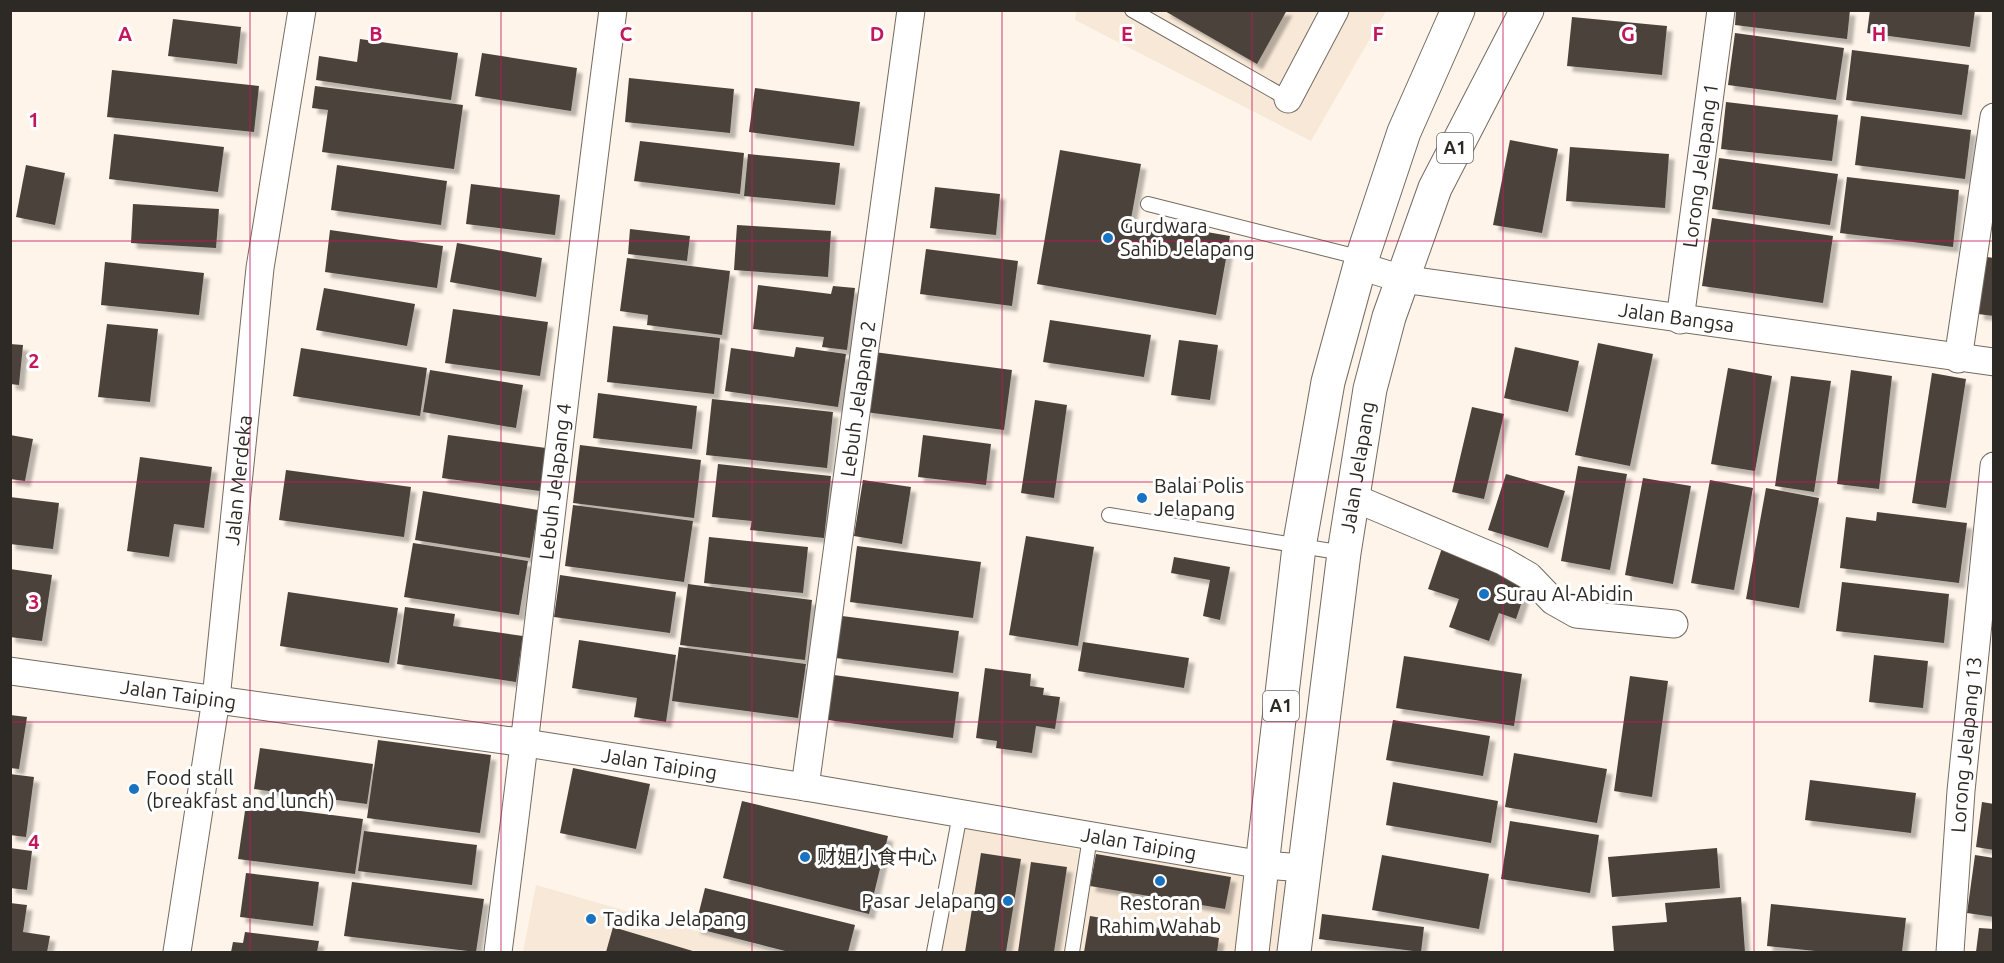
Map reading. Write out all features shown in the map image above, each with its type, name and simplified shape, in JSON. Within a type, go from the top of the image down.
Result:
[{"type":"main road","points":[[1402,279],[1412,199],[1426,159],[1504,10]]},
{"type":"main road","name":"Jalan Jelapang","points":[[1294,952],[1344,553],[1370,389],[1402,279],[1435,189],[1527,10]]},
{"type":"main road","name":"A1","points":[[1252,952],[1299,547],[1328,382],[1361,262],[1404,132],[1453,16]]},
{"type":"street","name":"Jalan Merdeka","points":[[177,952],[216,699],[260,268],[302,10]]},
{"type":"street","name":"Lebuh Jelapang 4","points":[[498,952],[526,742],[589,191],[614,10]]},
{"type":"street","name":"Lebuh Jelapang 2","points":[[805,787],[911,10]]},
{"type":"street","points":[[1288,99],[1335,10]]},
{"type":"street","name":"Lorong Jelapang 1","points":[[1680,320],[1721,10]]},
{"type":"street","points":[[1958,358],[1994,117]]},
{"type":"street","name":"Jalan Bangsa","points":[[1361,262],[1402,279],[1680,320],[1994,362]]},
{"type":"street","name":"Lorong Jelapang 13","points":[[1950,952],[1961,791],[1994,466]]},
{"type":"street","points":[[1352,497],[1503,561],[1529,576],[1553,601],[1576,614],[1674,624]]},
{"type":"street","name":"Jalan Taiping","points":[[10,670],[526,742],[805,787],[1090,837],[1263,865],[1304,868]]},
{"type":"lane","points":[[1132,10],[1288,99]]},
{"type":"lane","points":[[1148,204],[1361,262]]},
{"type":"lane","points":[[1109,515],[1344,553]]},
{"type":"lane","points":[[934,952],[960,814]]},
{"type":"lane","points":[[1072,952],[1090,837]]},
{"type":"shaded area","points":[[1077,10],[1386,11],[1311,141],[1075,20]]},
{"type":"shaded area","name":"Pasar Jelapang","points":[[958,824],[1079,850],[1063,952],[937,952]]},
{"type":"shaded area","points":[[1088,833],[1309,868],[1298,952],[1071,952]]},
{"type":"shaded area","name":"Tadika Jelapang","points":[[536,885],[769,952],[523,952]]},
{"type":"building","points":[[1163,10],[1287,10],[1257,64]]},
{"type":"building","points":[[1736,10],[1850,10],[1847,39],[1735,25]]},
{"type":"building","points":[[1870,10],[1975,10],[1970,47],[1867,33]]},
{"type":"building","points":[[1572,17],[1667,26],[1662,75],[1567,66]]},
{"type":"building","points":[[173,19],[241,27],[237,64],[168,56]]},
{"type":"building","points":[[1735,33],[1844,48],[1836,100],[1728,85]]},
{"type":"building","points":[[360,39],[458,53],[451,100],[316,80],[319,56],[357,62]]},
{"type":"building","points":[[1852,50],[1969,65],[1962,115],[1846,100]]},
{"type":"building","points":[[482,53],[577,68],[571,111],[475,96]]},
{"type":"building","points":[[112,70],[259,86],[254,132],[107,117]]},
{"type":"building","points":[[629,78],[734,89],[730,133],[625,122]]},
{"type":"building","points":[[315,86],[463,105],[454,169],[322,152],[328,110],[312,108]]},
{"type":"building","points":[[755,88],[860,102],[854,146],[749,132]]},
{"type":"building","points":[[1726,102],[1838,115],[1832,161],[1721,149]]},
{"type":"building","points":[[1861,116],[1971,130],[1965,179],[1855,165]]},
{"type":"building","points":[[114,134],[224,147],[218,192],[109,179]]},
{"type":"building","points":[[1510,140],[1558,149],[1542,233],[1493,225]]},
{"type":"building","points":[[640,141],[744,153],[740,194],[634,181]]},
{"type":"building","points":[[1570,147],[1669,154],[1665,208],[1566,201]]},
{"type":"building","points":[[1060,150],[1141,164],[1131,219],[1230,236],[1216,315],[1037,284]]},
{"type":"building","points":[[748,154],[840,163],[835,205],[744,196]]},
{"type":"building","points":[[1719,158],[1838,174],[1830,225],[1712,209]]},
{"type":"building","points":[[26,165],[65,173],[55,225],[16,217]]},
{"type":"building","points":[[337,165],[447,181],[441,225],[331,210]]},
{"type":"building","points":[[1847,177],[1959,190],[1953,247],[1840,233]]},
{"type":"building","points":[[471,184],[560,195],[555,235],[466,224]]},
{"type":"building","points":[[935,187],[1000,194],[996,235],[930,228]]},
{"type":"building","points":[[133,204],[219,209],[216,248],[131,243]]},
{"type":"building","points":[[1712,218],[1833,236],[1823,303],[1702,286]]},
{"type":"building","points":[[737,225],[831,231],[828,277],[734,270]]},
{"type":"building","points":[[630,229],[690,236],[687,261],[628,254]]},
{"type":"building","points":[[330,230],[443,246],[437,288],[325,272]]},
{"type":"building","points":[[457,243],[542,258],[536,297],[450,282]]},
{"type":"building","points":[[926,249],[1018,261],[1012,306],[920,294]]},
{"type":"building","points":[[1987,257],[1994,258],[1994,316],[1978,314]]},
{"type":"building","points":[[627,258],[730,271],[722,335],[647,325],[648,315],[620,311]]},
{"type":"building","points":[[105,262],[204,273],[199,315],[101,305]]},
{"type":"building","points":[[758,285],[831,294],[833,286],[855,288],[847,350],[822,347],[824,337],[753,329]]},
{"type":"building","points":[[324,288],[415,304],[407,346],[316,330]]},
{"type":"building","points":[[453,309],[548,322],[540,376],[445,363]]},
{"type":"building","points":[[1050,320],[1151,335],[1144,377],[1043,362]]},
{"type":"building","points":[[107,324],[158,329],[150,402],[98,397]]},
{"type":"building","points":[[613,326],[720,338],[714,394],[607,382]]},
{"type":"building","points":[[1179,340],[1218,345],[1210,400],[1171,395]]},
{"type":"building","points":[[1598,343],[1653,354],[1630,466],[1575,455]]},
{"type":"building","points":[[10,344],[23,345],[19,385],[10,384]]},
{"type":"building","points":[[796,347],[846,354],[838,407],[725,391],[731,348],[794,357]]},
{"type":"building","points":[[1515,347],[1579,361],[1568,412],[1504,398]]},
{"type":"building","points":[[301,348],[427,368],[420,416],[293,396]]},
{"type":"building","points":[[874,352],[1012,370],[1004,430],[865,412]]},
{"type":"building","points":[[1728,368],[1772,376],[1755,471],[1711,464]]},
{"type":"building","points":[[430,370],[523,385],[516,428],[423,412]]},
{"type":"building","points":[[1851,370],[1892,376],[1879,489],[1837,484]]},
{"type":"building","points":[[1932,373],[1966,379],[1946,508],[1912,503]]},
{"type":"building","points":[[1791,376],[1831,381],[1814,492],[1775,486]]},
{"type":"building","points":[[598,393],[697,406],[692,449],[593,438]]},
{"type":"building","points":[[712,399],[833,412],[827,468],[706,455]]},
{"type":"building","points":[[1035,400],[1067,405],[1054,498],[1021,493]]},
{"type":"building","points":[[1472,407],[1504,414],[1484,499],[1452,492]]},
{"type":"building","points":[[10,435],[33,439],[25,481],[10,479]]},
{"type":"building","points":[[448,435],[546,448],[540,491],[442,478]]},
{"type":"building","points":[[923,435],[991,444],[986,485],[918,477]]},
{"type":"building","points":[[580,445],[701,460],[694,518],[573,503]]},
{"type":"building","points":[[140,457],[212,467],[204,528],[174,524],[169,557],[127,551]]},
{"type":"building","points":[[718,464],[831,476],[824,538],[750,530],[752,521],[712,517]]},
{"type":"building","points":[[1578,466],[1627,474],[1610,570],[1561,561]]},
{"type":"building","points":[[286,470],[411,487],[404,537],[279,520]]},
{"type":"building","points":[[1506,474],[1565,491],[1548,548],[1488,530]]},
{"type":"building","points":[[1643,478],[1691,486],[1673,584],[1625,575]]},
{"type":"building","points":[[863,480],[911,487],[902,544],[854,536]]},
{"type":"building","points":[[1710,480],[1753,488],[1734,590],[1691,583]]},
{"type":"building","points":[[1766,488],[1819,498],[1799,608],[1746,599]]},
{"type":"building","points":[[423,491],[538,510],[530,558],[415,540]]},
{"type":"building","points":[[10,497],[59,503],[53,549],[10,544]]},
{"type":"building","points":[[573,505],[693,521],[684,582],[565,566]]},
{"type":"building","points":[[1877,512],[1967,523],[1959,583],[1840,568],[1846,517],[1876,521]]},
{"type":"building","points":[[1026,536],[1094,547],[1078,646],[1009,635]]},
{"type":"building","points":[[709,537],[808,547],[803,593],[704,583]]},
{"type":"building","points":[[413,543],[528,561],[519,615],[404,597]]},
{"type":"building","points":[[857,546],[981,562],[973,618],[850,602]]},
{"type":"building","name":"Surau Al-Abidin","points":[[1442,548],[1530,578],[1516,619],[1499,613],[1489,641],[1449,627],[1459,599],[1428,589]]},
{"type":"building","points":[[1174,557],[1230,567],[1220,620],[1203,616],[1210,580],[1171,573]]},
{"type":"building","points":[[10,569],[52,575],[42,641],[10,637]]},
{"type":"building","points":[[560,575],[676,592],[670,633],[554,617]]},
{"type":"building","points":[[1842,582],[1949,594],[1944,643],[1836,631]]},
{"type":"building","points":[[688,584],[812,600],[805,660],[680,645]]},
{"type":"building","points":[[288,592],[398,608],[389,663],[280,646]]},
{"type":"building","points":[[405,607],[455,614],[453,626],[523,636],[516,682],[397,664]]},
{"type":"building","points":[[842,616],[959,631],[953,673],[836,658]]},
{"type":"building","points":[[579,640],[676,655],[666,722],[634,717],[637,698],[572,688]]},
{"type":"building","points":[[1083,642],[1189,658],[1184,688],[1078,671]]},
{"type":"building","points":[[679,647],[806,664],[798,718],[672,701]]},
{"type":"building","points":[[1874,655],[1928,661],[1923,708],[1869,702]]},
{"type":"building","points":[[1404,656],[1522,674],[1514,726],[1396,708]]},
{"type":"building","points":[[985,668],[1031,674],[1030,686],[1044,688],[1043,695],[1060,697],[1055,729],[1036,726],[1032,753],[996,748],[997,741],[976,738]]},
{"type":"building","points":[[834,675],[959,692],[953,738],[828,720]]},
{"type":"building","points":[[1630,676],[1668,681],[1652,797],[1614,791]]},
{"type":"building","points":[[10,715],[27,717],[19,769],[10,768]]},
{"type":"building","points":[[1393,720],[1490,736],[1483,776],[1386,760]]},
{"type":"building","points":[[378,740],[491,755],[480,833],[367,818]]},
{"type":"building","points":[[260,748],[373,764],[367,804],[254,789]]},
{"type":"building","points":[[1514,753],[1607,769],[1597,823],[1505,807]]},
{"type":"building","points":[[573,768],[650,784],[636,849],[560,833]]},
{"type":"building","points":[[10,774],[34,777],[26,837],[10,835]]},
{"type":"building","points":[[1810,780],[1916,793],[1911,833],[1805,820]]},
{"type":"building","points":[[1393,782],[1498,801],[1491,843],[1386,825]]},
{"type":"building","name":"财姐小食中心","points":[[742,801],[888,836],[869,914],[723,878]]},
{"type":"building","points":[[1982,802],[1994,804],[1994,850],[1976,847]]},
{"type":"building","points":[[246,804],[363,819],[355,874],[238,859]]},
{"type":"building","points":[[1510,821],[1599,835],[1590,893],[1501,879]]},
{"type":"building","points":[[364,831],[477,845],[472,885],[358,871]]},
{"type":"building","points":[[10,848],[32,851],[27,890],[10,888]]},
{"type":"building","points":[[1717,848],[1720,888],[1612,897],[1608,857]]},
{"type":"building","points":[[981,853],[1021,859],[1006,952],[965,952]]},
{"type":"building","name":"Restoran Rahim Wahab","points":[[1096,854],[1231,877],[1225,909],[1090,886]]},
{"type":"building","points":[[1382,855],[1489,874],[1479,929],[1372,910]]},
{"type":"building","points":[[1975,855],[1994,858],[1994,917],[1967,913]]},
{"type":"building","points":[[1031,862],[1067,867],[1054,952],[1018,952]]},
{"type":"building","points":[[246,873],[319,882],[313,926],[240,917]]},
{"type":"building","points":[[352,882],[484,899],[476,952],[344,936]]},
{"type":"building","points":[[705,888],[855,925],[848,952],[789,952],[695,928]]},
{"type":"building","points":[[1741,897],[1745,952],[1614,952],[1612,926],[1667,922],[1665,903]]},
{"type":"building","points":[[10,903],[27,905],[23,932],[50,936],[47,952],[10,952]]},
{"type":"building","points":[[1771,904],[1906,918],[1902,952],[1825,952],[1767,946]]},
{"type":"building","points":[[1322,914],[1424,927],[1421,952],[1319,939]]},
{"type":"building","points":[[1090,916],[1219,938],[1217,952],[1084,952]]},
{"type":"building","points":[[613,927],[696,952],[606,952]]},
{"type":"building","points":[[1979,928],[1994,929],[1994,952],[1976,952]]},
{"type":"building","points":[[245,932],[319,941],[317,952],[231,952],[233,942],[243,943]]},
{"type":"place","name":"Gurdwara Sahib Jelapang","points":[[1108,238]]},
{"type":"place","name":"Balai Polis Jelapang","points":[[1142,498]]},
{"type":"place","name":"Surau Al-Abidin","points":[[1484,594]]},
{"type":"place","name":"Food stall (breakfast and lunch)","points":[[134,789]]},
{"type":"place","name":"财姐小食中心","points":[[805,857]]},
{"type":"place","name":"Restoran Rahim Wahab","points":[[1160,881]]},
{"type":"place","name":"Pasar Jelapang","points":[[1008,901]]},
{"type":"place","name":"Tadika Jelapang","points":[[591,919]]}]
